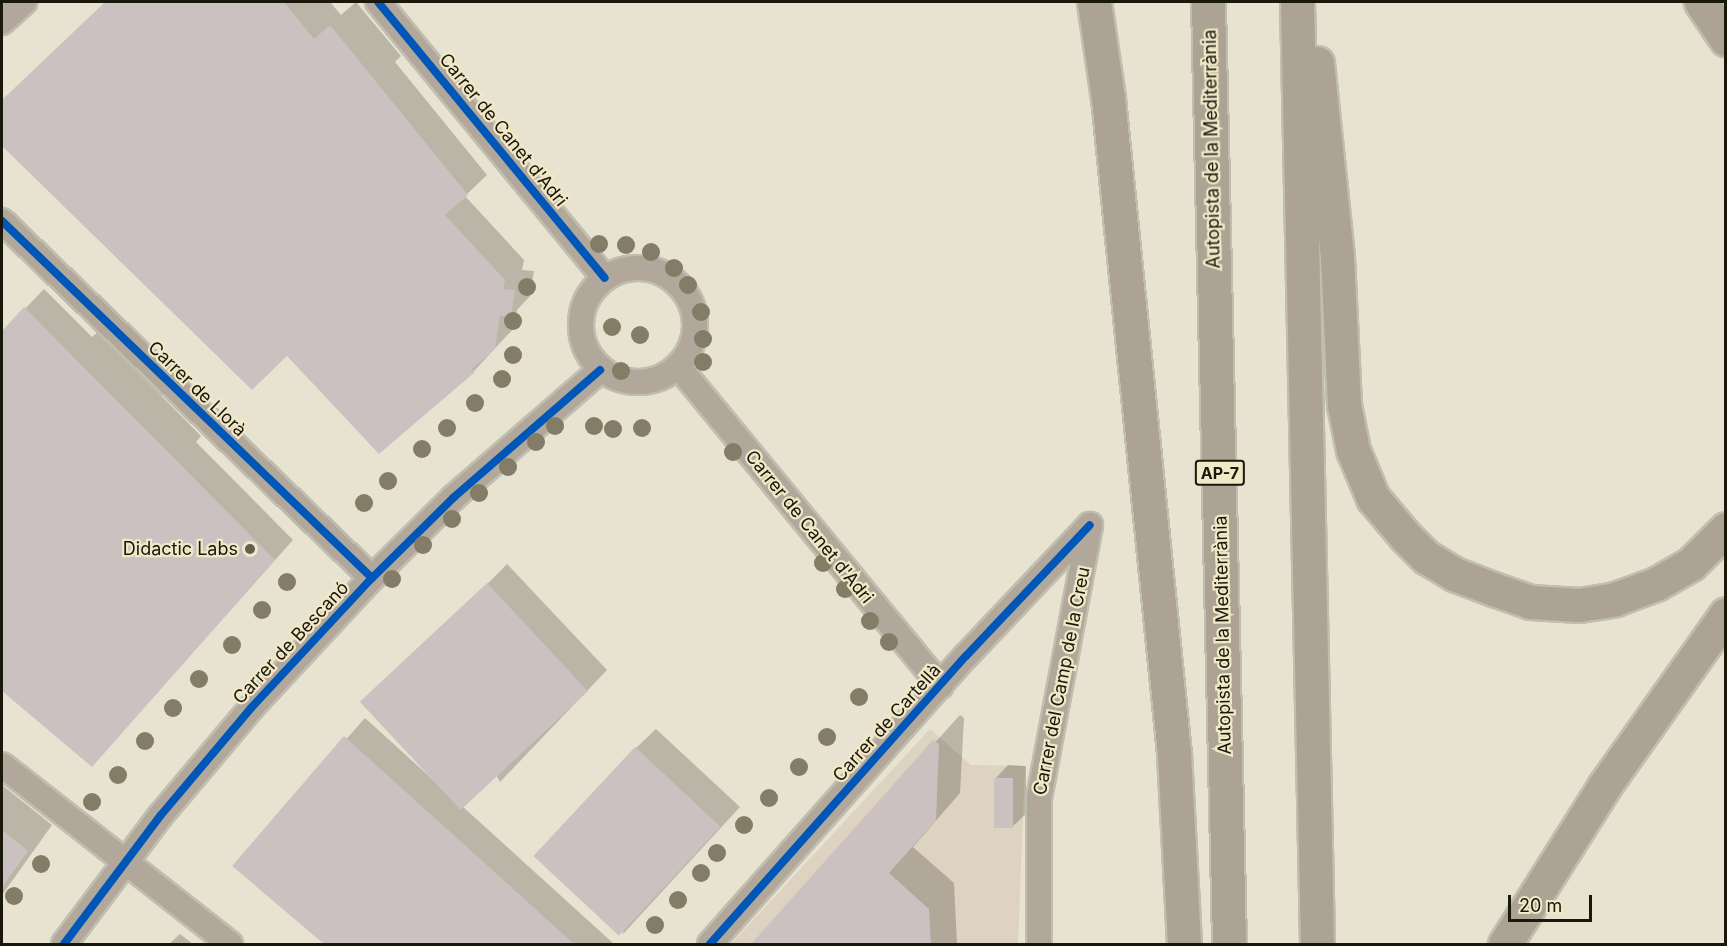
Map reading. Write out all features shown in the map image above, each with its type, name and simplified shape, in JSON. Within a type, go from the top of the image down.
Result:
[{"type":"highway","points":[[1094,2],[1108,98],[1172,730],[1184,945]]},
{"type":"highway","name":"Autopista de la Mediterrània","points":[[1208,2],[1229,945]]},
{"type":"highway","points":[[1297,2],[1317,945]]},
{"type":"highway","points":[[1311,2],[1337,257],[1344,405],[1353,450],[1373,498],[1426,557],[1454,574],[1531,602],[1579,605],[1615,599],[1656,584],[1691,564],[1725,529]]},
{"type":"highway","points":[[1701,2],[1725,39]]},
{"type":"highway","points":[[1505,945],[1605,785],[1725,614]]},
{"type":"street","points":[[2,22],[24,2]]},
{"type":"street","name":"Carrer de Canet d'Adri","points":[[378,2],[605,278]]},
{"type":"street","name":"Carrer de Llorà","points":[[2,221],[372,578]]},
{"type":"street","points":[[641,268],[659,272],[681,289],[694,314],[695,333],[678,366],[648,382],[632,383],[600,370],[585,348],[580,322],[592,290],[605,278],[622,270],[641,268]]},
{"type":"street","name":"Carrer de Canet d'Adri","points":[[678,366],[941,686]]},
{"type":"street","name":"Carrer de Bescanó","points":[[64,945],[161,815],[251,708],[372,578],[460,492],[600,370]]},
{"type":"street","name":"Carrer de Cartellà","points":[[710,945],[941,686],[1090,525]]},
{"type":"street","name":"Carrer del Camp de la Creu","points":[[1039,945],[1039,798],[1090,525]]},
{"type":"street","points":[[2,765],[230,945]]},
{"type":"shaded area","points":[[930,729],[971,765],[1025,766],[1018,944],[731,944]]},
{"type":"building","points":[[105,2],[284,2],[314,39],[330,25],[468,195],[445,215],[505,280],[503,289],[515,290],[511,317],[500,316],[495,349],[472,369],[475,372],[379,454],[287,356],[252,390],[2,146],[2,100]]},
{"type":"building","points":[[24,307],[275,560],[92,767],[2,691],[2,331]]},
{"type":"building","points":[[487,583],[588,691],[461,810],[360,702]]},
{"type":"building","points":[[344,736],[574,944],[324,944],[232,866]]},
{"type":"building","points":[[933,740],[939,744],[936,820],[889,873],[929,909],[931,944],[751,944]]},
{"type":"building","points":[[635,747],[721,827],[619,936],[533,856]]},
{"type":"building","points":[[994,778],[1013,778],[1013,828],[994,828]]},
{"type":"building","points":[[2,830],[28,851],[2,887]]},
{"type":"cycle path","points":[[378,2],[605,278]]},
{"type":"cycle path","points":[[2,221],[372,578]]},
{"type":"cycle path","points":[[64,944],[161,815],[251,708],[372,578],[453,498],[600,370]]},
{"type":"cycle path","points":[[710,944],[966,656],[1090,525]]},
{"type":"place","name":"Didactic Labs","points":[[250,549]]}]
